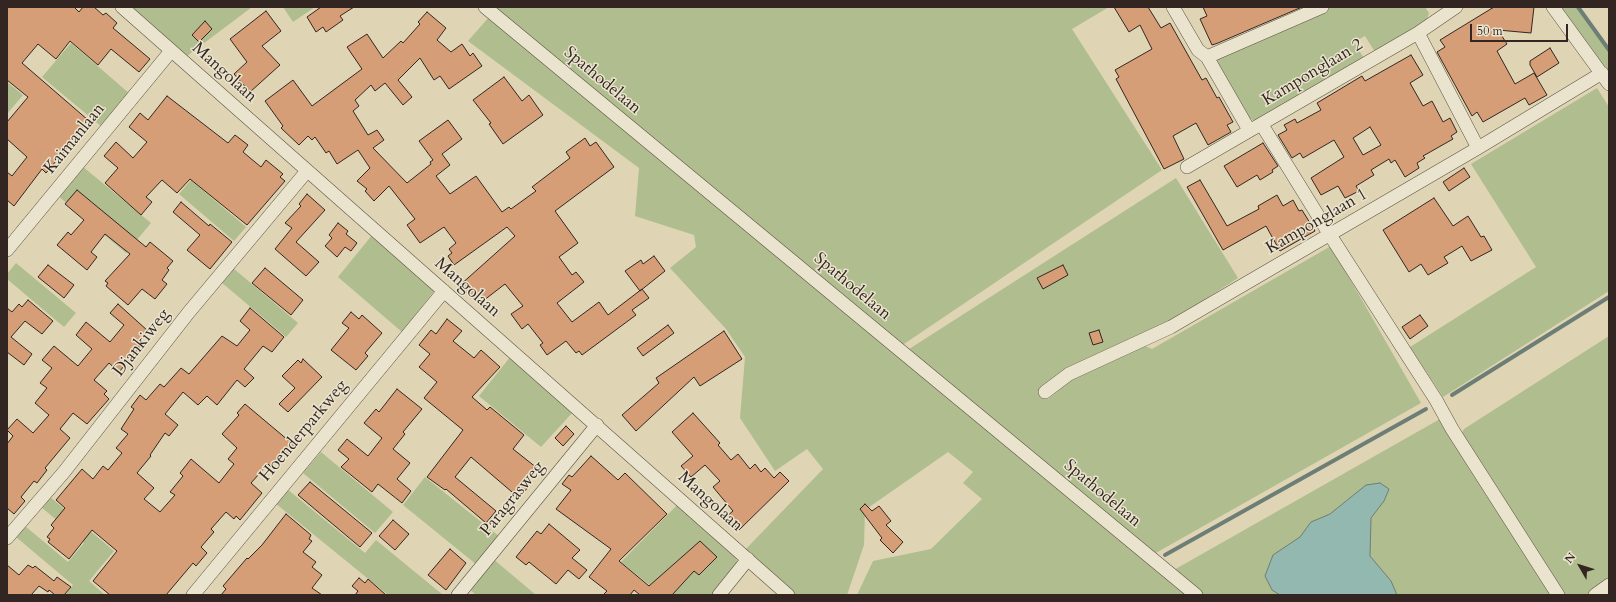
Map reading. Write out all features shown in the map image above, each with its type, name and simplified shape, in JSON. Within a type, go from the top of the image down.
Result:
[{"type":"street","name":"Mangolaan","points":[[122,7],[788,595]]},
{"type":"street","name":"Spathodelaan","points":[[485,7],[1196,595]]},
{"type":"street","points":[[1173,7],[1198,50],[1207,57],[1249,130]]},
{"type":"street","points":[[1207,57],[1322,7]]},
{"type":"street","points":[[1553,7],[1605,78]]},
{"type":"street","name":"Kamponglaan 2","points":[[1187,167],[1249,130],[1262,125],[1418,33],[1447,9]]},
{"type":"street","points":[[1418,33],[1478,148]]},
{"type":"street","name":"Kaimanlaan","points":[[7,250],[171,50]]},
{"type":"street","name":"Kamponglaan 1","points":[[1045,392],[1069,374],[1171,327],[1478,148],[1605,78]]},
{"type":"street","points":[[1262,125],[1330,235],[1436,400],[1452,429],[1558,595]]},
{"type":"street","name":"Djankiweg","points":[[7,538],[64,472],[189,312],[306,171]]},
{"type":"street","name":"Hoenderparkweg","points":[[193,595],[444,291]]},
{"type":"street","name":"Paragrasweg","points":[[458,595],[597,425]]},
{"type":"street","points":[[719,595],[748,559]]},
{"type":"street","points":[[1595,595],[1609,585]]},
{"type":"green space","points":[[132,7],[252,7],[187,56]]},
{"type":"green space","points":[[283,7],[315,7],[293,22]]},
{"type":"green space","points":[[492,7],[1109,7],[1072,29],[1162,170],[901,346]]},
{"type":"green space","points":[[1332,7],[1425,7],[1429,13],[1427,19],[1421,26],[1375,52],[1365,36],[1354,42],[1365,60],[1257,122],[1245,116],[1217,63],[1218,57]]},
{"type":"green space","points":[[1560,7],[1578,7],[1609,50],[1609,75]]},
{"type":"green space","points":[[490,16],[1189,595],[857,595],[873,561],[931,549],[982,499],[963,483],[973,472],[948,452],[865,510],[864,545],[847,595],[793,595],[744,551],[823,469],[807,449],[775,471],[740,418],[745,357],[726,329],[670,268],[696,247],[694,235],[635,216],[639,168],[468,41]]},
{"type":"green space","points":[[71,43],[130,94],[102,127],[42,77]]},
{"type":"green space","points":[[7,82],[23,95],[7,114]]},
{"type":"green space","points":[[1597,88],[1609,107],[1609,291],[1443,397],[1410,347],[1536,267],[1471,164]]},
{"type":"green space","points":[[82,166],[151,223],[126,253],[57,195]]},
{"type":"green space","points":[[1176,178],[1238,278],[1169,323],[1041,391],[1048,399],[1075,377],[1143,345],[1152,349],[1331,246],[1421,403],[1154,554],[906,351]]},
{"type":"green space","points":[[191,180],[246,227],[234,241],[179,194]]},
{"type":"green space","points":[[373,234],[435,290],[402,332],[338,277]]},
{"type":"green space","points":[[16,263],[76,313],[64,327],[7,279],[7,274]]},
{"type":"green space","points":[[233,268],[298,323],[286,337],[221,282]]},
{"type":"green space","points":[[1609,336],[1609,579],[1586,595],[1562,595],[1460,436],[1464,429]]},
{"type":"green space","points":[[511,356],[573,412],[541,447],[479,396]]},
{"type":"green space","points":[[1440,419],[1553,595],[1201,595],[1172,571]]},
{"type":"green space","points":[[321,452],[393,512],[375,533],[303,473]]},
{"type":"green space","points":[[425,477],[500,537],[477,565],[403,505]]},
{"type":"green space","points":[[287,489],[365,553],[376,540],[443,595],[388,595],[275,503]]},
{"type":"green space","points":[[49,496],[114,551],[89,581],[105,595],[65,595],[73,585],[16,537],[25,526],[68,562],[84,543],[41,507]]},
{"type":"green space","points":[[678,504],[734,554],[737,561],[734,569],[713,595],[662,595],[621,562]]},
{"type":"green space","points":[[492,558],[536,595],[476,595],[468,588]]},
{"type":"water","points":[[1380,483],[1389,489],[1384,501],[1371,518],[1370,556],[1391,581],[1397,595],[1280,595],[1272,590],[1265,576],[1273,555],[1300,537],[1311,522],[1330,514],[1366,485]]},
{"type":"building","points":[[7,7],[74,7],[79,12],[83,7],[94,7],[103,15],[106,13],[117,23],[113,28],[150,59],[139,72],[111,49],[98,65],[70,41],[56,59],[38,44],[22,63],[88,120],[46,173],[42,169],[14,206],[7,200],[7,172],[12,176],[27,157],[7,139],[7,122],[28,97],[7,80]]},
{"type":"building","points":[[321,7],[354,7],[340,16],[343,20],[326,32],[323,27],[316,32],[307,17]]},
{"type":"building","points":[[1114,7],[1148,7],[1161,28],[1170,23],[1202,80],[1206,78],[1233,122],[1227,125],[1231,132],[1208,145],[1196,123],[1173,136],[1184,159],[1164,169],[1116,79],[1119,77],[1115,70],[1152,49],[1140,25],[1129,32]]},
{"type":"building","points":[[1203,7],[1302,7],[1212,45],[1200,19],[1207,16]]},
{"type":"building","points":[[1494,7],[1534,7],[1531,33],[1498,30],[1507,44],[1497,51],[1515,84],[1534,73],[1547,95],[1529,105],[1525,98],[1483,122],[1477,112],[1472,116],[1437,52],[1445,47],[1440,40]]},
{"type":"building","points":[[266,11],[281,31],[262,46],[280,65],[250,92],[234,74],[247,62],[230,39]]},
{"type":"building","points":[[427,12],[446,28],[437,40],[451,52],[462,44],[470,56],[473,53],[482,66],[449,89],[440,76],[434,80],[420,58],[398,80],[412,97],[403,105],[385,83],[375,91],[371,85],[355,100],[359,106],[353,111],[368,135],[377,130],[384,140],[373,148],[407,183],[431,164],[430,162],[433,160],[419,141],[448,120],[462,139],[442,154],[450,165],[436,176],[450,194],[476,176],[502,212],[509,207],[511,209],[536,191],[532,187],[570,158],[566,152],[585,138],[590,146],[596,142],[614,167],[555,211],[578,243],[559,257],[572,275],[576,272],[584,282],[557,303],[572,322],[599,302],[608,315],[642,289],[649,298],[632,310],[636,315],[582,355],[579,351],[576,353],[566,341],[547,355],[540,345],[543,343],[528,324],[522,329],[511,314],[523,306],[505,284],[479,304],[459,286],[515,236],[507,227],[454,265],[448,256],[452,253],[449,249],[456,243],[444,227],[420,243],[407,225],[415,219],[389,186],[374,201],[365,191],[367,189],[357,181],[370,168],[358,150],[337,164],[329,151],[326,153],[315,137],[312,140],[308,136],[299,145],[281,128],[283,126],[265,101],[293,80],[312,106],[362,69],[347,47],[367,34],[383,58],[401,41],[403,43],[420,24],[418,22]]},
{"type":"building","points":[[205,21],[212,29],[199,42],[192,35]]},
{"type":"building","points":[[1550,48],[1559,63],[1537,77],[1530,65],[1530,61]]},
{"type":"building","points":[[1411,55],[1423,75],[1410,83],[1423,106],[1432,101],[1443,122],[1450,118],[1457,132],[1451,136],[1453,139],[1423,156],[1425,158],[1417,163],[1419,168],[1405,177],[1395,160],[1391,163],[1389,159],[1371,170],[1374,175],[1356,186],[1359,191],[1345,198],[1338,186],[1321,195],[1311,178],[1344,157],[1334,140],[1303,158],[1300,153],[1292,158],[1278,135],[1287,130],[1284,125],[1295,119],[1297,123],[1321,110],[1317,103],[1362,76],[1365,81]],"holes":[[[1370,127],[1381,145],[1363,155],[1353,138]]]},
{"type":"building","points":[[504,77],[522,101],[529,95],[543,115],[503,144],[489,124],[491,123],[473,100]]},
{"type":"building","points":[[167,96],[228,143],[235,135],[248,145],[243,152],[261,167],[266,160],[283,174],[280,177],[285,181],[247,225],[190,179],[177,193],[162,180],[146,197],[152,202],[141,215],[105,183],[118,168],[104,156],[116,142],[133,158],[147,142],[129,127],[140,113],[148,120]]},
{"type":"building","points":[[1263,143],[1278,166],[1272,170],[1273,172],[1260,180],[1257,175],[1237,187],[1224,166]]},
{"type":"building","points":[[1464,168],[1470,177],[1449,191],[1443,182]]},
{"type":"building","points":[[1200,180],[1227,226],[1259,209],[1258,206],[1277,195],[1283,206],[1293,200],[1299,211],[1302,210],[1315,231],[1280,251],[1266,226],[1223,250],[1187,187]]},
{"type":"building","points":[[77,190],[146,247],[150,242],[173,261],[167,268],[169,270],[162,280],[167,284],[155,299],[142,289],[128,305],[106,286],[108,283],[105,281],[130,254],[105,234],[91,252],[97,257],[87,270],[57,245],[68,232],[71,235],[84,220],[65,204]]},
{"type":"building","points":[[307,194],[325,210],[296,242],[319,262],[306,276],[275,249],[292,228],[285,223],[301,206],[299,204]]},
{"type":"building","points":[[1434,198],[1453,226],[1468,216],[1481,237],[1484,236],[1492,250],[1471,261],[1462,246],[1444,257],[1448,263],[1428,275],[1421,264],[1409,272],[1383,230]]},
{"type":"building","points":[[181,202],[209,226],[210,224],[232,242],[210,269],[187,250],[200,235],[173,212]]},
{"type":"building","points":[[338,223],[348,231],[346,234],[357,243],[351,251],[345,247],[337,257],[325,246],[332,238],[329,235]]},
{"type":"building","points":[[654,256],[665,271],[640,291],[625,271],[641,260],[643,264]]},
{"type":"building","points":[[48,265],[74,285],[64,298],[38,277]]},
{"type":"building","points":[[1063,265],[1068,275],[1043,289],[1037,278]]},
{"type":"building","points":[[265,268],[303,300],[291,315],[252,283]]},
{"type":"building","points":[[28,300],[53,321],[42,334],[25,321],[11,337],[32,354],[24,365],[7,352],[7,308],[12,312],[19,304],[22,307]]},
{"type":"building","points":[[118,304],[148,331],[139,341],[141,343],[138,346],[140,347],[119,372],[109,363],[94,380],[107,391],[104,394],[109,399],[87,424],[73,413],[60,429],[70,438],[45,468],[47,470],[37,483],[34,481],[21,497],[25,501],[14,514],[7,508],[7,444],[13,436],[7,430],[17,419],[33,433],[49,415],[35,403],[47,388],[40,383],[52,368],[42,360],[54,346],[78,366],[92,349],[76,335],[86,322],[110,342],[124,325],[110,313]]},
{"type":"building","points":[[250,308],[284,337],[272,352],[263,346],[244,369],[254,378],[245,387],[237,380],[217,405],[207,396],[198,405],[183,392],[165,414],[178,425],[169,436],[165,433],[150,455],[151,456],[137,473],[154,488],[144,499],[160,512],[175,495],[170,492],[183,476],[180,473],[191,459],[219,483],[234,464],[228,459],[237,448],[222,434],[239,415],[237,413],[245,404],[295,446],[285,459],[281,455],[271,467],[268,464],[251,483],[262,493],[240,520],[236,516],[234,519],[226,512],[211,529],[214,532],[201,547],[207,553],[196,566],[193,563],[166,595],[110,595],[93,581],[117,551],[92,530],[69,559],[48,542],[50,539],[47,537],[54,528],[51,525],[65,508],[56,500],[82,469],[93,479],[103,466],[108,470],[122,453],[116,448],[128,434],[121,429],[134,409],[131,407],[140,395],[146,400],[160,384],[164,387],[181,368],[189,374],[222,336],[237,346],[250,330],[240,321]]},
{"type":"building","points":[[351,312],[359,319],[362,315],[382,333],[365,353],[368,356],[356,370],[331,350],[349,328],[342,323]]},
{"type":"building","points":[[1420,315],[1428,326],[1410,339],[1402,327]]},
{"type":"building","points":[[447,319],[462,331],[453,341],[474,358],[481,350],[500,367],[472,397],[487,410],[490,407],[524,435],[513,449],[537,468],[525,482],[529,486],[519,498],[471,457],[455,477],[496,511],[486,523],[446,489],[445,490],[427,477],[463,430],[424,398],[437,382],[419,367],[430,354],[419,345],[431,330],[436,334]]},
{"type":"building","points":[[668,325],[674,333],[643,356],[637,348]]},
{"type":"building","points":[[1099,330],[1103,342],[1093,345],[1089,333]]},
{"type":"building","points":[[724,331],[742,359],[700,386],[694,377],[636,431],[622,415],[659,383],[656,378]]},
{"type":"building","points":[[303,359],[322,377],[288,412],[279,404],[295,388],[282,376],[298,360],[301,363]]},
{"type":"building","points":[[397,389],[422,409],[403,432],[405,434],[393,449],[410,463],[397,479],[411,491],[402,503],[378,484],[372,492],[341,467],[349,459],[338,450],[347,439],[368,456],[382,438],[364,423],[376,409],[379,412]]},
{"type":"building","points":[[693,413],[720,443],[718,445],[731,460],[738,454],[750,469],[755,464],[761,472],[765,468],[774,478],[780,472],[789,481],[739,530],[726,517],[733,511],[713,487],[720,481],[705,465],[691,477],[681,466],[693,456],[672,432]]},
{"type":"building","points":[[566,426],[574,434],[563,446],[555,438]]},
{"type":"building","points":[[591,456],[618,480],[625,473],[667,514],[619,561],[649,586],[700,541],[717,557],[699,575],[694,571],[672,595],[640,595],[634,590],[630,595],[603,595],[607,591],[589,577],[611,549],[556,509],[571,490],[562,484],[569,475],[572,477]]},
{"type":"building","points":[[310,482],[372,533],[360,547],[298,495]]},
{"type":"building","points":[[865,504],[872,511],[879,506],[891,521],[886,525],[903,542],[893,553],[880,540],[882,538],[860,509]]},
{"type":"building","points":[[286,514],[311,535],[309,539],[312,541],[303,552],[316,562],[312,567],[322,575],[312,588],[322,595],[221,595],[226,589],[223,586],[247,558],[248,559],[262,545]]},
{"type":"building","points":[[393,520],[409,534],[395,550],[379,536]]},
{"type":"building","points":[[549,524],[580,550],[572,558],[587,570],[579,579],[568,570],[556,584],[529,562],[526,565],[516,557],[537,531],[541,534]]},
{"type":"building","points":[[450,549],[466,563],[446,590],[428,575]]},
{"type":"building","points":[[7,565],[19,575],[28,565],[33,568],[35,566],[54,581],[57,577],[71,587],[64,595],[55,595],[49,590],[48,592],[39,586],[31,595],[7,595]]},
{"type":"building","points":[[359,578],[365,583],[368,579],[386,595],[355,595],[358,591],[352,586]]},
{"type":"waterway","points":[[1578,7],[1609,50]]},
{"type":"waterway","points":[[1452,395],[1609,297]]},
{"type":"waterway","points":[[1165,555],[1426,409]]}]
